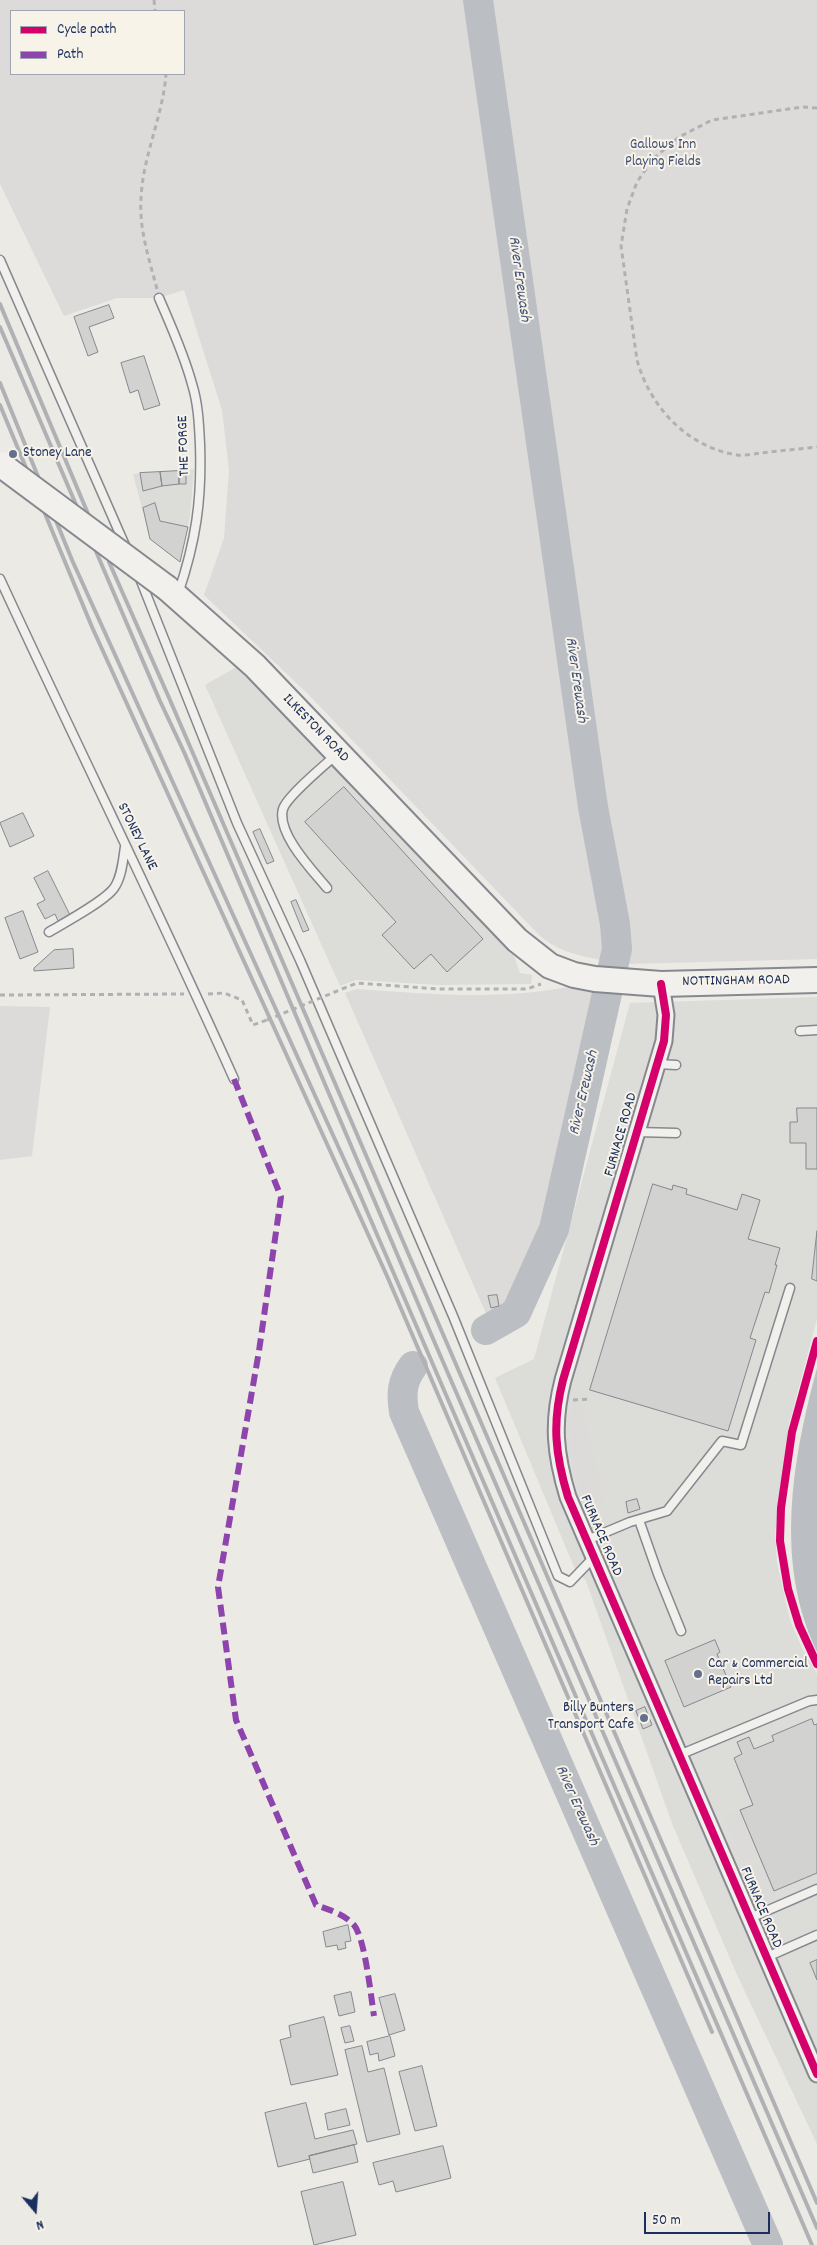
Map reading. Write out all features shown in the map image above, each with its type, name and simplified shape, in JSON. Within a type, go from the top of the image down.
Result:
[{"type":"main road","name":"ILKESTON ROAD","points":[[0,464],[172,592],[254,666],[516,940],[537,957],[559,970],[595,979],[626,982]]},
{"type":"main road","name":"NOTTINGHAM ROAD","points":[[626,982],[661,984],[817,980]]},
{"type":"street","name":"FURNACE ROAD","points":[[661,984],[666,1015],[666,1031],[563,1380],[556,1415],[556,1446],[562,1477],[594,1557],[817,2074]]},
{"type":"lane","points":[[0,260],[159,624],[237,823],[300,960],[453,1316],[558,1576],[570,1582],[594,1557]]},
{"type":"lane","name":"THE FORGE","points":[[159,298],[181,348],[193,385],[198,413],[200,505],[195,538],[172,592]]},
{"type":"lane","name":"STONEY LANE","points":[[0,579],[196,994],[234,1079]]},
{"type":"lane","points":[[327,888],[297,851],[282,816],[284,807],[300,789],[339,753]]},
{"type":"lane","points":[[49,932],[75,917],[114,888],[121,869],[125,847]]},
{"type":"lane","points":[[800,1031],[817,1030]]},
{"type":"lane","points":[[657,1064],[676,1065]]},
{"type":"lane","points":[[637,1132],[676,1134]]},
{"type":"lane","points":[[587,1540],[666,1511],[722,1441],[741,1445],[790,1288]]},
{"type":"lane","points":[[640,1520],[658,1574],[681,1632]]},
{"type":"lane","points":[[679,1755],[809,1701],[817,1700]]},
{"type":"lane","points":[[750,1918],[817,1889]]},
{"type":"lane","points":[[767,1957],[817,1936]]},
{"type":"path","points":[[159,298],[143,236],[141,198],[146,163],[164,93],[166,75]]},
{"type":"path","points":[[817,108],[803,107],[712,120],[678,137],[653,159],[637,182],[627,209],[621,246],[637,360],[642,377],[651,396],[676,426],[702,444],[738,455],[817,448]]},
{"type":"path","points":[[0,995],[224,993],[242,1000],[253,1025],[358,983],[438,989],[526,989],[546,981],[559,970]]},
{"type":"path","points":[[817,1341],[792,1432],[781,1508],[780,1541],[788,1589],[799,1625],[817,1664]]},
{"type":"path","points":[[570,1399],[590,1399]]},
{"type":"shaded area","points":[[194,469],[190,516],[180,562],[150,539],[133,474]]},
{"type":"shaded area","points":[[238,666],[512,950],[520,973],[532,975],[531,984],[438,985],[356,980],[340,986],[205,685]]},
{"type":"shaded area","points":[[817,997],[817,1319],[789,1424],[775,1533],[777,1563],[790,1620],[802,1648],[817,1674],[817,2144],[738,1977],[673,1826],[586,1581],[574,1567],[495,1378],[534,1359],[630,1003]]},
{"type":"shaded area","points":[[817,1368],[817,1652],[804,1618],[795,1583],[792,1548],[792,1512],[800,1439]]},
{"type":"green space","points":[[0,0],[466,0],[501,256],[516,326],[585,816],[604,921],[606,948],[602,960],[577,955],[561,949],[539,935],[308,694],[204,595],[224,538],[229,470],[222,410],[184,290],[159,298],[117,298],[64,316],[0,184]]},
{"type":"green space","name":"Gallows Inn Playing Fields","points":[[485,0],[817,0],[817,959],[629,964],[630,928],[605,812]]},
{"type":"green space","points":[[573,986],[594,988],[564,1143],[519,1299],[508,1309],[488,1318],[345,993],[356,989],[492,995],[546,991]]},
{"type":"green space","points":[[0,1006],[50,1007],[32,1156],[0,1160]]},
{"type":"green space","points":[[572,1401],[581,1402],[604,1502],[589,1503],[578,1484],[570,1439]]},
{"type":"green space","points":[[740,1810],[759,1854],[742,1861],[724,1817]]},
{"type":"green space","points":[[764,1866],[777,1899],[762,1905],[748,1872]]},
{"type":"building","points":[[109,305],[114,318],[89,327],[98,352],[88,356],[74,317]]},
{"type":"building","points":[[144,356],[160,405],[144,410],[138,390],[130,393],[121,363]]},
{"type":"building","points":[[186,470],[186,484],[179,484],[179,471]]},
{"type":"building","points":[[179,471],[179,484],[162,486],[160,472]]},
{"type":"building","points":[[160,472],[162,486],[143,491],[140,473]]},
{"type":"building","points":[[155,503],[160,521],[188,527],[180,562],[150,539],[143,508]]},
{"type":"building","points":[[344,787],[483,939],[447,972],[431,954],[414,969],[382,935],[396,922],[305,822]]},
{"type":"building","points":[[23,813],[34,836],[10,847],[0,823]]},
{"type":"building","points":[[260,829],[274,861],[267,864],[253,832]]},
{"type":"building","points":[[48,871],[70,915],[58,921],[55,914],[45,919],[37,904],[45,900],[34,878]]},
{"type":"building","points":[[296,900],[309,930],[303,932],[291,902]]},
{"type":"building","points":[[23,911],[38,952],[20,959],[5,918]]},
{"type":"building","points":[[73,949],[74,968],[34,971],[34,968],[54,950]]},
{"type":"building","points":[[797,1108],[817,1108],[817,1169],[806,1169],[806,1143],[790,1143],[790,1122],[797,1122]]},
{"type":"building","points":[[653,1184],[672,1190],[673,1185],[687,1189],[686,1194],[737,1210],[742,1194],[760,1200],[748,1239],[780,1248],[769,1293],[765,1292],[750,1338],[756,1340],[728,1431],[590,1390]]},
{"type":"building","points":[[817,1231],[817,1281],[812,1279]]},
{"type":"building","points":[[497,1295],[499,1306],[491,1308],[488,1296]]},
{"type":"building","points":[[637,1499],[640,1509],[628,1513],[626,1502]]},
{"type":"building","name":"Car & Commercial Repairs Ltd","points":[[715,1640],[720,1652],[717,1654],[731,1687],[684,1707],[665,1661]]},
{"type":"building","name":"Billy Bunters Transport Cafe","points":[[645,1707],[652,1725],[643,1729],[636,1711]]},
{"type":"building","points":[[812,1719],[814,1725],[817,1724],[817,1873],[774,1891],[740,1810],[753,1805],[734,1758],[742,1754],[737,1742],[749,1737],[754,1749],[774,1741],[772,1736]]},
{"type":"building","points":[[348,1925],[351,1941],[345,1942],[346,1948],[338,1950],[337,1945],[326,1947],[323,1932]]},
{"type":"building","points":[[817,1960],[817,1980],[810,1963]]},
{"type":"building","points":[[351,1992],[355,2012],[339,2016],[334,1996]]},
{"type":"building","points":[[395,1994],[405,2030],[389,2035],[379,1998]]},
{"type":"building","points":[[324,2017],[338,2075],[291,2085],[280,2040],[291,2037],[289,2026]]},
{"type":"building","points":[[350,2026],[354,2041],[345,2043],[341,2028]]},
{"type":"building","points":[[390,2036],[395,2056],[379,2061],[378,2053],[370,2055],[367,2042]]},
{"type":"building","points":[[362,2046],[368,2072],[384,2068],[400,2134],[367,2142],[345,2050]]},
{"type":"building","points":[[422,2066],[437,2126],[415,2131],[399,2072]]},
{"type":"building","points":[[306,2103],[315,2139],[353,2130],[357,2144],[309,2156],[310,2159],[278,2167],[265,2113]]},
{"type":"building","points":[[346,2109],[350,2125],[328,2130],[325,2114]]},
{"type":"building","points":[[354,2145],[358,2162],[313,2173],[309,2156]]},
{"type":"building","points":[[443,2146],[451,2178],[396,2192],[393,2181],[379,2185],[373,2163]]},
{"type":"building","points":[[343,2182],[356,2235],[314,2245],[301,2192]]},
{"type":"waterway","name":"River Erewash","points":[[478,0],[593,807],[615,924],[617,949],[554,1229],[516,1313],[486,1330]]},
{"type":"waterway","name":"River Erewash","points":[[413,1366],[403,1388],[404,1412],[768,2245]]},
{"type":"railway","points":[[0,304],[94,528]]},
{"type":"railway","points":[[0,327],[160,701],[184,752],[431,1334],[817,2228]]},
{"type":"railway","points":[[0,383],[72,560],[357,1188],[812,2245]]},
{"type":"railway","points":[[0,405],[92,627],[387,1276],[712,2032]]},
{"type":"railway","points":[[109,562],[817,2203]]},
{"type":"marked path","points":[[234,1079],[281,1197],[259,1351],[218,1587],[236,1720],[316,1905],[346,1918],[354,1925],[358,1932],[364,1954],[374,2016]]},
{"type":"cycle path","points":[[661,984],[666,1015],[664,1041],[563,1380],[556,1425],[560,1467],[568,1497],[817,2074]]},
{"type":"cycle path","points":[[817,1341],[792,1432],[781,1508],[780,1541],[788,1589],[799,1625],[817,1664]]},
{"type":"place","name":"Stoney Lane","points":[[13,454]]},
{"type":"place","name":"Car & Commercial Repairs Ltd","points":[[698,1674]]},
{"type":"place","name":"Billy Bunters Transport Cafe","points":[[644,1718]]}]
